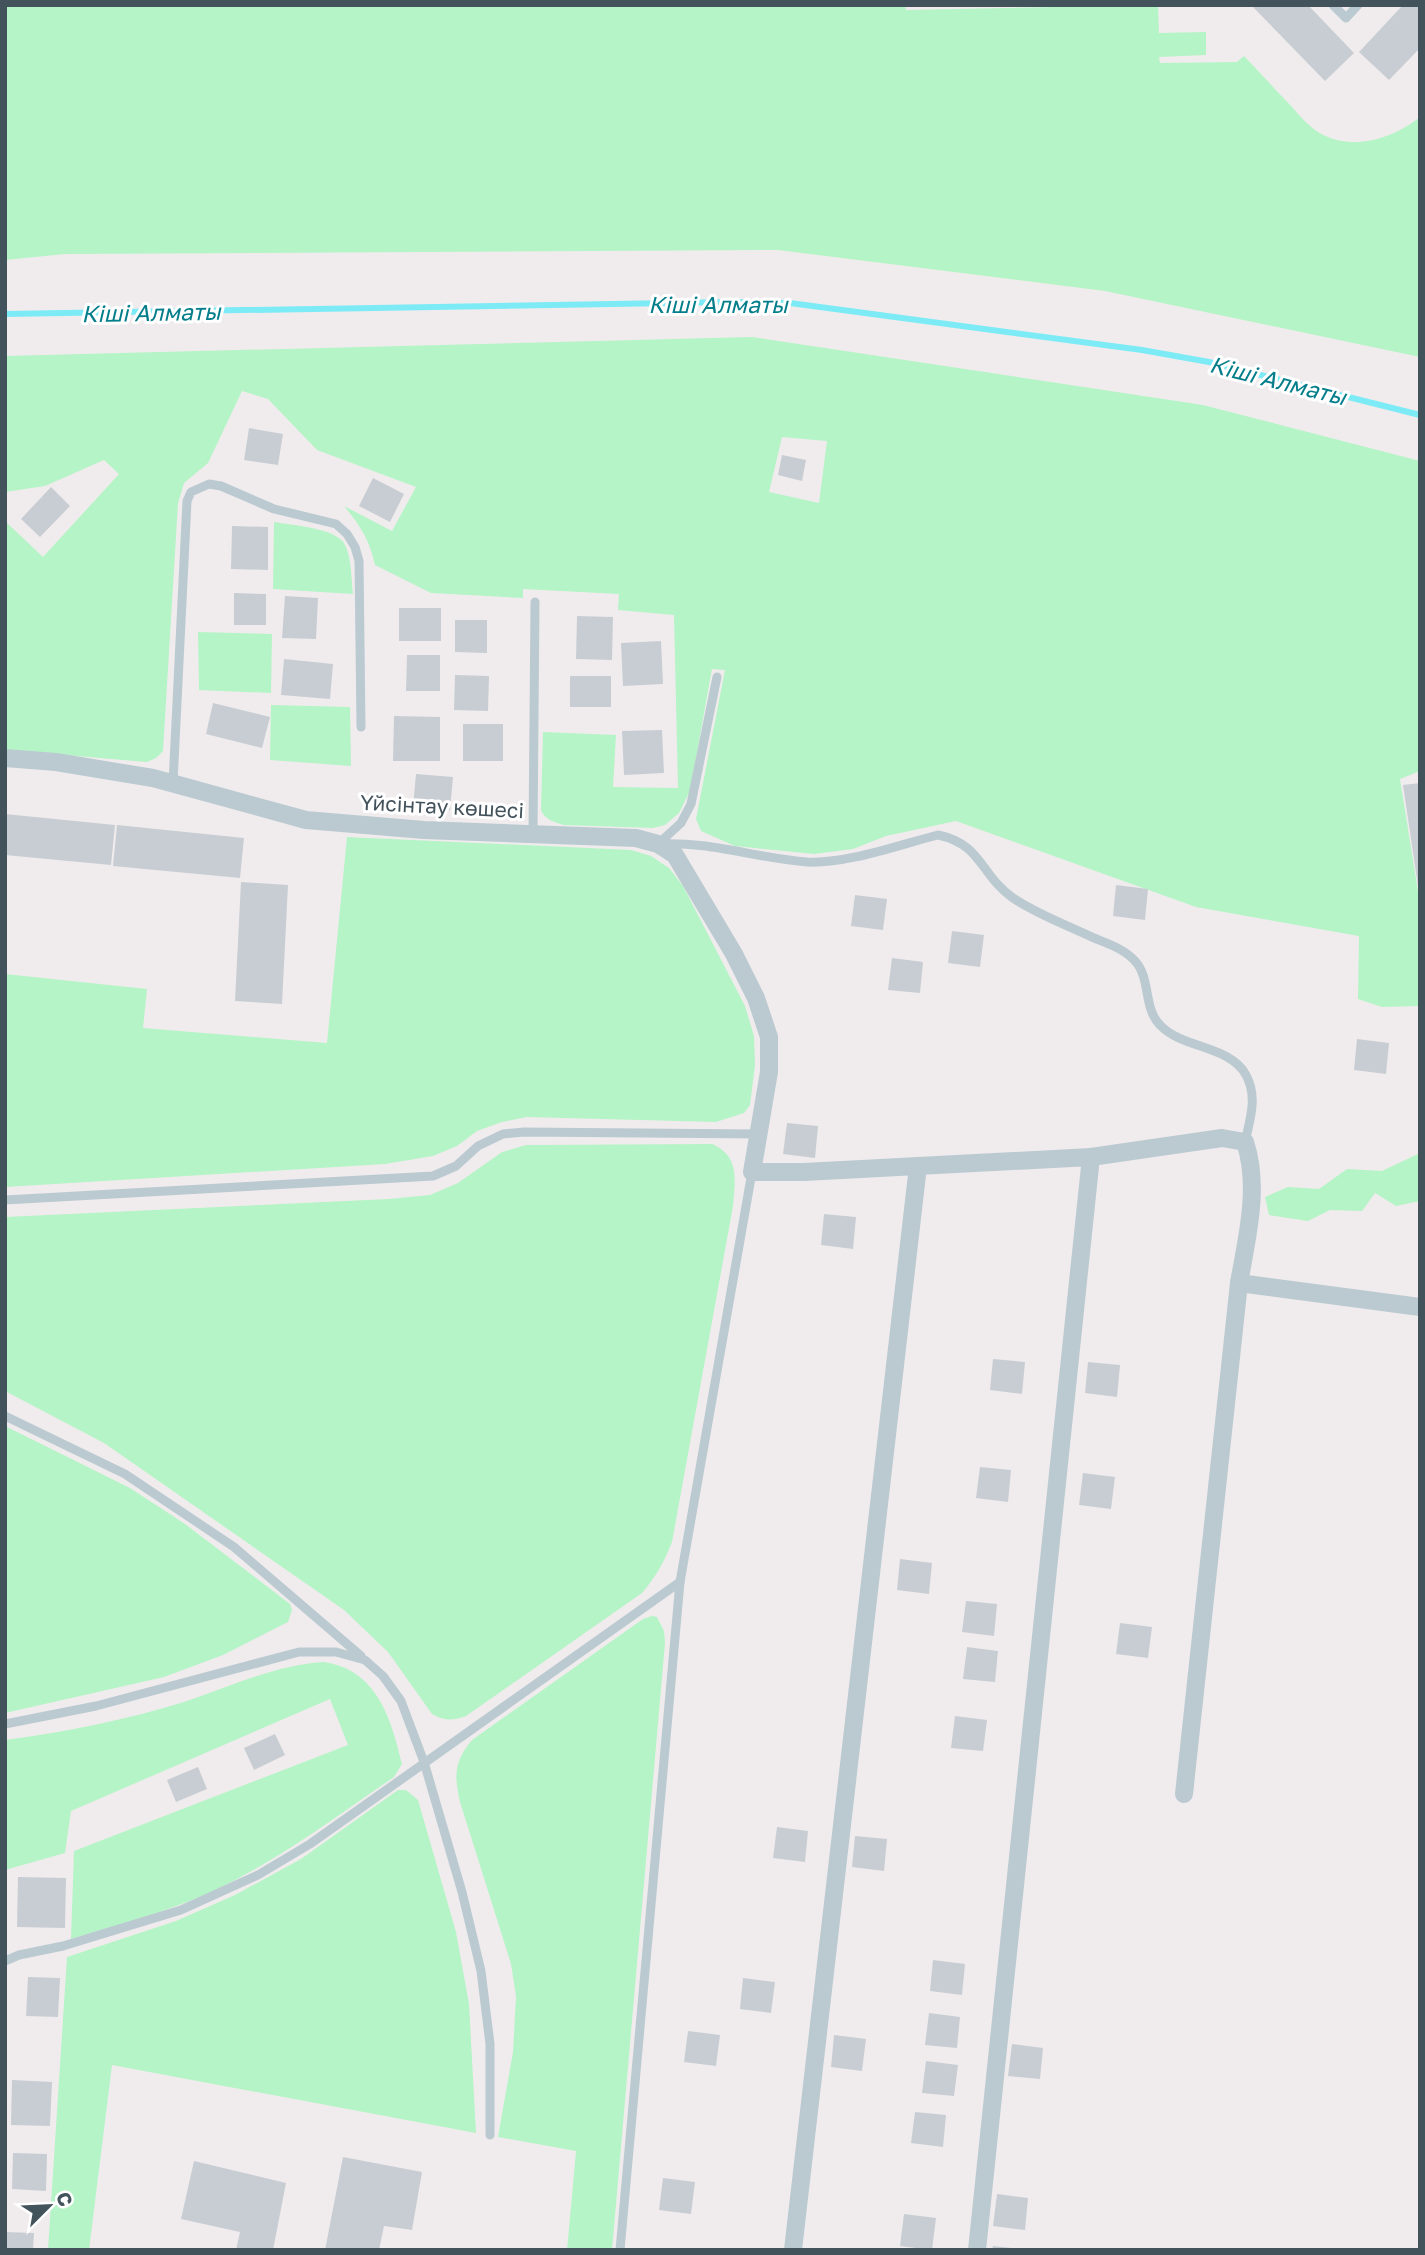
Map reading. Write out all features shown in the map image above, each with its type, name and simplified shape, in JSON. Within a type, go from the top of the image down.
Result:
[{"type":"street","name":"Үйсінтау көшесі","points":[[5,758],[56,762],[173,783],[306,820],[425,830],[636,838],[658,844]]},
{"type":"street","points":[[658,844],[675,855],[734,954],[756,998],[769,1037],[769,1072],[752,1172],[804,1172],[1091,1157],[1222,1138],[1245,1142],[1251,1161],[1251,1212],[1239,1283],[1184,1794]]},
{"type":"street","points":[[977,2250],[1091,1157]]},
{"type":"street","points":[[793,2250],[918,1166]]},
{"type":"street","points":[[1239,1283],[1420,1307]]},
{"type":"lane","points":[[1333,5],[1346,18],[1359,5]]},
{"type":"lane","points":[[173,783],[187,500],[197,487],[209,484],[221,486],[274,509],[336,524],[347,534],[359,561],[361,727]]},
{"type":"lane","points":[[533,834],[535,601]]},
{"type":"lane","points":[[658,844],[681,824],[691,804],[717,677]]},
{"type":"lane","points":[[658,844],[687,842],[807,862],[832,860],[938,835],[952,838],[970,848],[990,876],[1010,896],[1032,910],[1123,950],[1138,963],[1150,1009],[1159,1025],[1175,1036],[1229,1058],[1245,1071],[1252,1088],[1253,1106],[1245,1142]]},
{"type":"lane","points":[[5,1200],[433,1176],[456,1166],[478,1146],[503,1134],[524,1132],[758,1135]]},
{"type":"lane","points":[[620,2250],[680,1581],[752,1172]]},
{"type":"lane","points":[[5,1416],[125,1474],[234,1547],[383,1676],[401,1701],[424,1762],[462,1892],[481,1971],[491,2044],[490,2135]]},
{"type":"lane","points":[[5,1961],[181,1910],[258,1875],[310,1844],[680,1581]]},
{"type":"lane","points":[[5,1724],[96,1706],[299,1652],[335,1652],[365,1660]]},
{"type":"green space","points":[[5,5],[905,5],[906,10],[1158,5],[1159,33],[1206,32],[1206,55],[1159,57],[1160,63],[1237,62],[1244,56],[1306,122],[1328,137],[1341,141],[1369,141],[1396,132],[1420,117],[1420,357],[1105,291],[778,250],[65,254],[5,260]]},
{"type":"green space","points":[[752,337],[1203,405],[1420,461],[1420,771],[1400,779],[1420,904],[1420,1006],[1382,1007],[1358,999],[1359,936],[1196,907],[956,821],[886,836],[853,849],[814,854],[735,846],[701,831],[696,819],[725,670],[712,669],[690,791],[679,813],[665,825],[653,828],[564,825],[550,820],[541,810],[543,732],[616,735],[613,787],[678,788],[674,615],[618,610],[619,594],[523,589],[523,598],[431,593],[375,565],[364,534],[344,506],[392,531],[416,487],[317,450],[268,399],[242,391],[208,463],[184,483],[178,503],[163,751],[147,762],[5,750],[5,521],[43,557],[119,474],[104,460],[45,486],[5,492],[5,356]],"holes":[[[782,437],[827,441],[819,503],[769,492]]]},
{"type":"green space","points":[[274,522],[312,528],[339,538],[348,555],[353,594],[273,589]]},
{"type":"green space","points":[[198,632],[272,634],[271,693],[199,690]]},
{"type":"green space","points":[[271,705],[350,707],[351,766],[270,760]]},
{"type":"green space","points":[[347,837],[631,850],[651,856],[669,868],[683,886],[745,1006],[754,1036],[755,1065],[750,1105],[744,1113],[716,1122],[527,1117],[477,1131],[457,1146],[433,1156],[385,1164],[5,1187],[5,974],[147,989],[143,1028],[327,1043]]},
{"type":"green space","points":[[712,1144],[727,1155],[734,1170],[733,1206],[672,1542],[663,1563],[642,1593],[461,1718],[445,1719],[432,1714],[388,1652],[344,1610],[104,1443],[5,1391],[5,1217],[430,1195],[458,1183],[502,1152],[526,1145]]},
{"type":"green space","points":[[1420,1153],[1420,1201],[1396,1206],[1375,1193],[1362,1211],[1330,1210],[1308,1221],[1269,1215],[1265,1197],[1288,1187],[1319,1189],[1347,1169],[1382,1171]]},
{"type":"green space","points":[[5,1426],[130,1488],[185,1524],[290,1604],[292,1610],[288,1622],[223,1655],[164,1677],[5,1713]]},
{"type":"green space","points":[[657,1617],[664,1631],[665,1643],[612,2250],[567,2250],[576,2151],[498,2137],[513,2052],[516,1996],[511,1964],[460,1802],[457,1769],[472,1740],[643,1619]]},
{"type":"green space","points":[[323,1662],[341,1666],[368,1685],[386,1713],[402,1764],[394,1777],[297,1843],[237,1879],[197,1898],[71,1939],[74,1851],[348,1745],[330,1699],[71,1811],[65,1853],[5,1870],[5,1740],[140,1714],[287,1667]]},
{"type":"green space","points":[[398,1790],[406,1790],[418,1800],[456,1932],[469,2004],[476,2133],[112,2065],[89,2250],[48,2250],[67,1957],[176,1921],[235,1895],[301,1859]]},
{"type":"building","points":[[1251,5],[1308,5],[1354,53],[1325,81]]},
{"type":"building","points":[[1403,5],[1420,5],[1420,48],[1389,80],[1359,52]]},
{"type":"building","points":[[249,428],[283,434],[278,465],[244,460]]},
{"type":"building","points":[[782,455],[806,460],[802,481],[778,475]]},
{"type":"building","points":[[373,478],[404,494],[390,522],[359,506]]},
{"type":"building","points":[[51,487],[70,506],[40,537],[21,519]]},
{"type":"building","points":[[232,526],[268,527],[268,570],[231,569]]},
{"type":"building","points":[[234,593],[266,594],[266,625],[234,625]]},
{"type":"building","points":[[285,596],[318,598],[316,639],[282,638]]},
{"type":"building","points":[[399,608],[441,608],[441,641],[399,641]]},
{"type":"building","points":[[577,616],[613,617],[612,660],[576,659]]},
{"type":"building","points":[[455,620],[487,620],[487,653],[455,652]]},
{"type":"building","points":[[661,641],[663,684],[623,686],[621,643]]},
{"type":"building","points":[[407,655],[440,655],[440,691],[406,691]]},
{"type":"building","points":[[284,659],[333,664],[330,699],[281,695]]},
{"type":"building","points":[[455,675],[489,676],[488,711],[454,710]]},
{"type":"building","points":[[570,676],[611,676],[611,707],[570,707]]},
{"type":"building","points":[[213,703],[270,717],[262,748],[206,734]]},
{"type":"building","points":[[394,716],[440,717],[440,761],[393,761]]},
{"type":"building","points":[[463,724],[503,724],[503,761],[463,761]]},
{"type":"building","points":[[662,730],[664,773],[624,775],[622,731]]},
{"type":"building","points":[[416,774],[453,777],[450,810],[413,807]]},
{"type":"building","points":[[1420,783],[1420,886],[1418,886],[1403,785]]},
{"type":"building","points":[[5,814],[115,825],[111,865],[5,855]]},
{"type":"building","points":[[117,825],[244,838],[240,878],[113,866]]},
{"type":"building","points":[[241,882],[288,885],[282,1004],[235,1001]]},
{"type":"building","points":[[1116,885],[1148,889],[1145,920],[1113,916]]},
{"type":"building","points":[[855,895],[887,899],[883,930],[851,926]]},
{"type":"building","points":[[952,931],[984,935],[980,967],[948,963]]},
{"type":"building","points":[[892,958],[923,962],[920,993],[888,990]]},
{"type":"building","points":[[1357,1039],[1389,1043],[1386,1074],[1354,1070]]},
{"type":"building","points":[[787,1123],[818,1126],[815,1158],[783,1154]]},
{"type":"building","points":[[824,1214],[856,1217],[853,1249],[821,1245]]},
{"type":"building","points":[[993,1359],[1025,1362],[1022,1394],[990,1390]]},
{"type":"building","points":[[1088,1362],[1120,1365],[1117,1397],[1085,1393]]},
{"type":"building","points":[[980,1467],[1011,1470],[1008,1502],[976,1498]]},
{"type":"building","points":[[1083,1473],[1115,1477],[1111,1509],[1079,1505]]},
{"type":"building","points":[[900,1559],[932,1563],[929,1594],[897,1590]]},
{"type":"building","points":[[966,1601],[997,1604],[994,1636],[962,1632]]},
{"type":"building","points":[[1120,1623],[1152,1627],[1148,1658],[1116,1654]]},
{"type":"building","points":[[967,1647],[998,1651],[995,1682],[963,1679]]},
{"type":"building","points":[[955,1716],[987,1720],[983,1751],[951,1748]]},
{"type":"building","points":[[275,1734],[285,1755],[254,1770],[244,1748]]},
{"type":"building","points":[[198,1767],[207,1789],[176,1802],[167,1780]]},
{"type":"building","points":[[777,1827],[808,1831],[805,1862],[773,1858]]},
{"type":"building","points":[[855,1836],[887,1839],[884,1871],[852,1867]]},
{"type":"building","points":[[18,1877],[66,1878],[65,1928],[17,1927]]},
{"type":"building","points":[[933,1960],[965,1964],[962,1995],[930,1991]]},
{"type":"building","points":[[28,1977],[60,1978],[58,2017],[26,2016]]},
{"type":"building","points":[[743,1978],[775,1982],[771,2013],[740,2009]]},
{"type":"building","points":[[929,2013],[960,2017],[957,2048],[925,2045]]},
{"type":"building","points":[[688,2031],[720,2035],[716,2066],[684,2062]]},
{"type":"building","points":[[834,2035],[866,2039],[862,2071],[831,2067]]},
{"type":"building","points":[[1012,2044],[1043,2048],[1040,2079],[1008,2076]]},
{"type":"building","points":[[926,2061],[958,2065],[954,2096],[922,2093]]},
{"type":"building","points":[[12,2080],[52,2082],[50,2126],[11,2125]]},
{"type":"building","points":[[915,2112],[946,2115],[943,2147],[911,2143]]},
{"type":"building","points":[[13,2153],[47,2154],[46,2191],[12,2189]]},
{"type":"building","points":[[343,2157],[422,2172],[412,2230],[384,2226],[379,2250],[325,2250]]},
{"type":"building","points":[[194,2161],[286,2183],[273,2250],[236,2250],[240,2232],[181,2219]]},
{"type":"building","points":[[663,2178],[695,2182],[691,2214],[659,2210]]},
{"type":"building","points":[[997,2194],[1028,2198],[1025,2230],[993,2226]]},
{"type":"building","points":[[904,2214],[936,2218],[932,2250],[900,2246]]},
{"type":"building","points":[[5,2232],[34,2233],[33,2250],[5,2250]]},
{"type":"building","points":[[993,2246],[1012,2248],[1012,2250],[992,2250]]},
{"type":"waterway","name":"Кіші Алматы","points":[[5,314],[790,303],[1142,350],[1209,362],[1420,415]]}]
